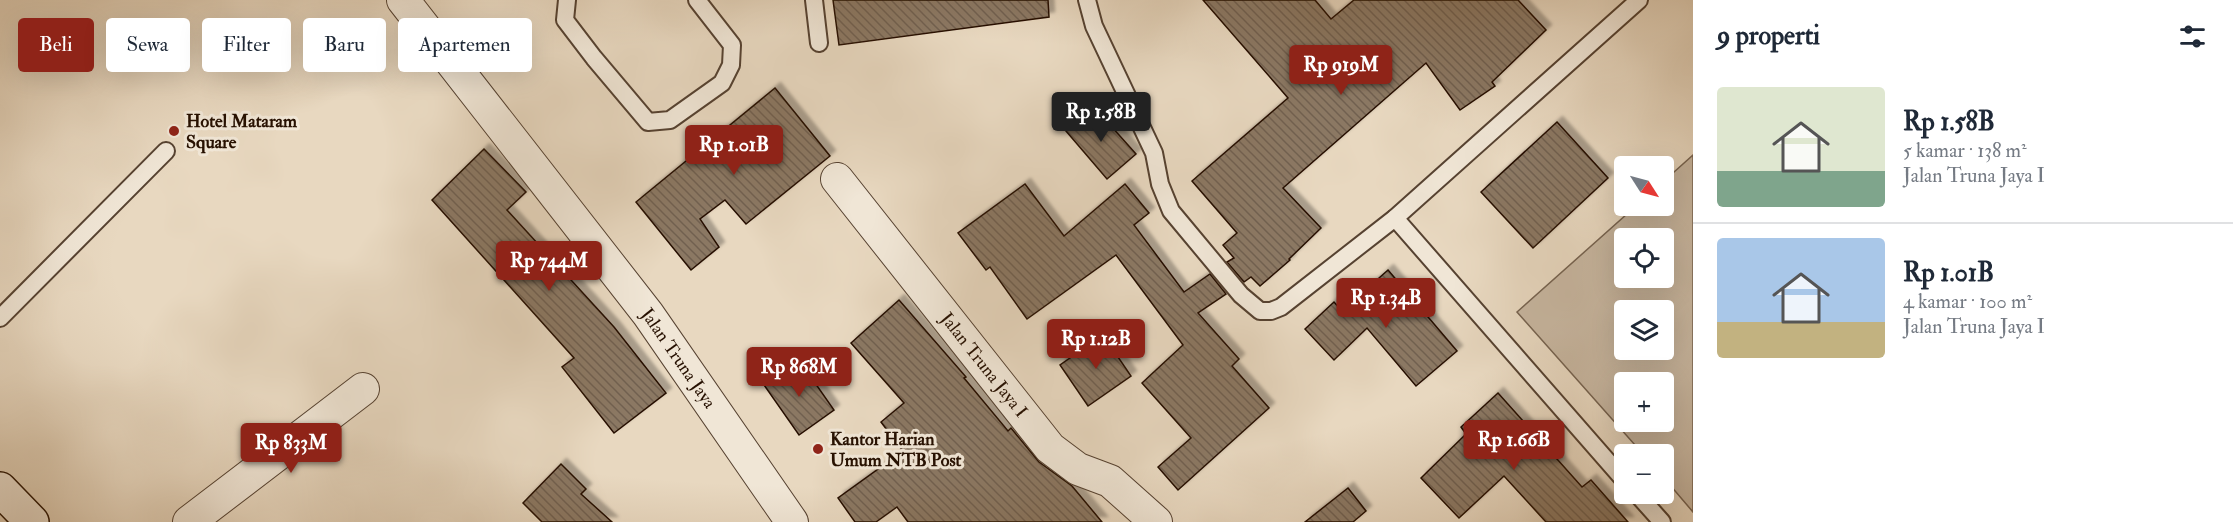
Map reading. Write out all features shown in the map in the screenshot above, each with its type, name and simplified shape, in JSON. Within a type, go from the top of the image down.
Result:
[{"type":"main road","points":[[0,489],[32,522]]},
{"type":"street","name":"Jalan Truna Jaya","points":[[403,0],[648,314],[792,522]]},
{"type":"street","name":"Jalan Truna Jaya I","points":[[837,179],[1050,448],[1078,469],[1110,481],[1156,522]]},
{"type":"street","points":[[189,522],[363,389]]},
{"type":"lane","points":[[567,0],[565,20],[648,122],[670,120],[722,83],[731,66],[732,45],[697,0]]},
{"type":"lane","points":[[814,0],[819,43]]},
{"type":"lane","points":[[1088,0],[1094,26],[1154,153],[1160,184],[1171,211],[1241,295],[1260,311],[1271,311],[1281,307],[1395,219],[1639,0]]},
{"type":"lane","points":[[0,318],[166,151]]},
{"type":"lane","points":[[1395,219],[1614,469]]},
{"type":"lane","points":[[1646,504],[1662,522]]},
{"type":"shaded area","points":[[1693,155],[1693,512],[1674,490],[1674,444],[1634,444],[1623,432],[1674,432],[1674,372],[1614,372],[1614,421],[1517,312],[1625,216],[1674,216],[1674,172]]},
{"type":"building","points":[[833,0],[1048,0],[1049,17],[839,45]]},
{"type":"building","points":[[1203,0],[1315,0],[1331,19],[1354,0],[1518,0],[1546,30],[1492,82],[1495,86],[1460,110],[1426,63],[1283,188],[1321,228],[1290,260],[1260,286],[1251,277],[1244,282],[1227,262],[1234,258],[1223,245],[1237,233],[1192,181],[1288,98]]},
{"type":"building","points":[[775,88],[830,156],[746,224],[725,200],[700,219],[719,247],[691,270],[636,202]]},
{"type":"building","points":[[1094,107],[1136,154],[1107,179],[1066,131]]},
{"type":"building","points":[[1557,122],[1608,178],[1533,248],[1481,192]]},
{"type":"building","points":[[484,149],[526,192],[507,210],[614,327],[666,393],[614,433],[562,367],[574,358],[432,200]]},
{"type":"building","points":[[1025,184],[1064,236],[1125,184],[1149,213],[1134,225],[1184,292],[1210,274],[1226,294],[1198,313],[1239,359],[1232,366],[1269,408],[1178,490],[1158,467],[1191,438],[1142,383],[1183,345],[1116,255],[1027,319],[990,267],[986,270],[958,233]]},
{"type":"building","points":[[1388,270],[1457,351],[1416,386],[1367,328],[1334,360],[1305,329],[1334,302],[1342,311]]},
{"type":"building","points":[[899,300],[966,377],[964,378],[1008,431],[1011,428],[1039,462],[1072,486],[1102,522],[908,522],[897,507],[876,522],[855,522],[838,498],[903,451],[881,422],[904,403],[851,343]]},
{"type":"building","points":[[1103,335],[1131,376],[1088,406],[1060,365]]},
{"type":"building","points":[[799,360],[834,410],[799,435],[764,385]]},
{"type":"building","points":[[1498,393],[1582,487],[1591,480],[1628,522],[1546,522],[1504,476],[1459,518],[1421,478],[1466,434],[1461,427]]},
{"type":"building","points":[[561,464],[586,489],[581,494],[612,522],[542,522],[523,503]]},
{"type":"building","points":[[1348,488],[1366,511],[1353,522],[1305,522]]},
{"type":"place","name":"Hotel Mataram Square","points":[[174,131]]},
{"type":"place","name":"Kantor Harian Umum NTB Post","points":[[818,449]]}]
